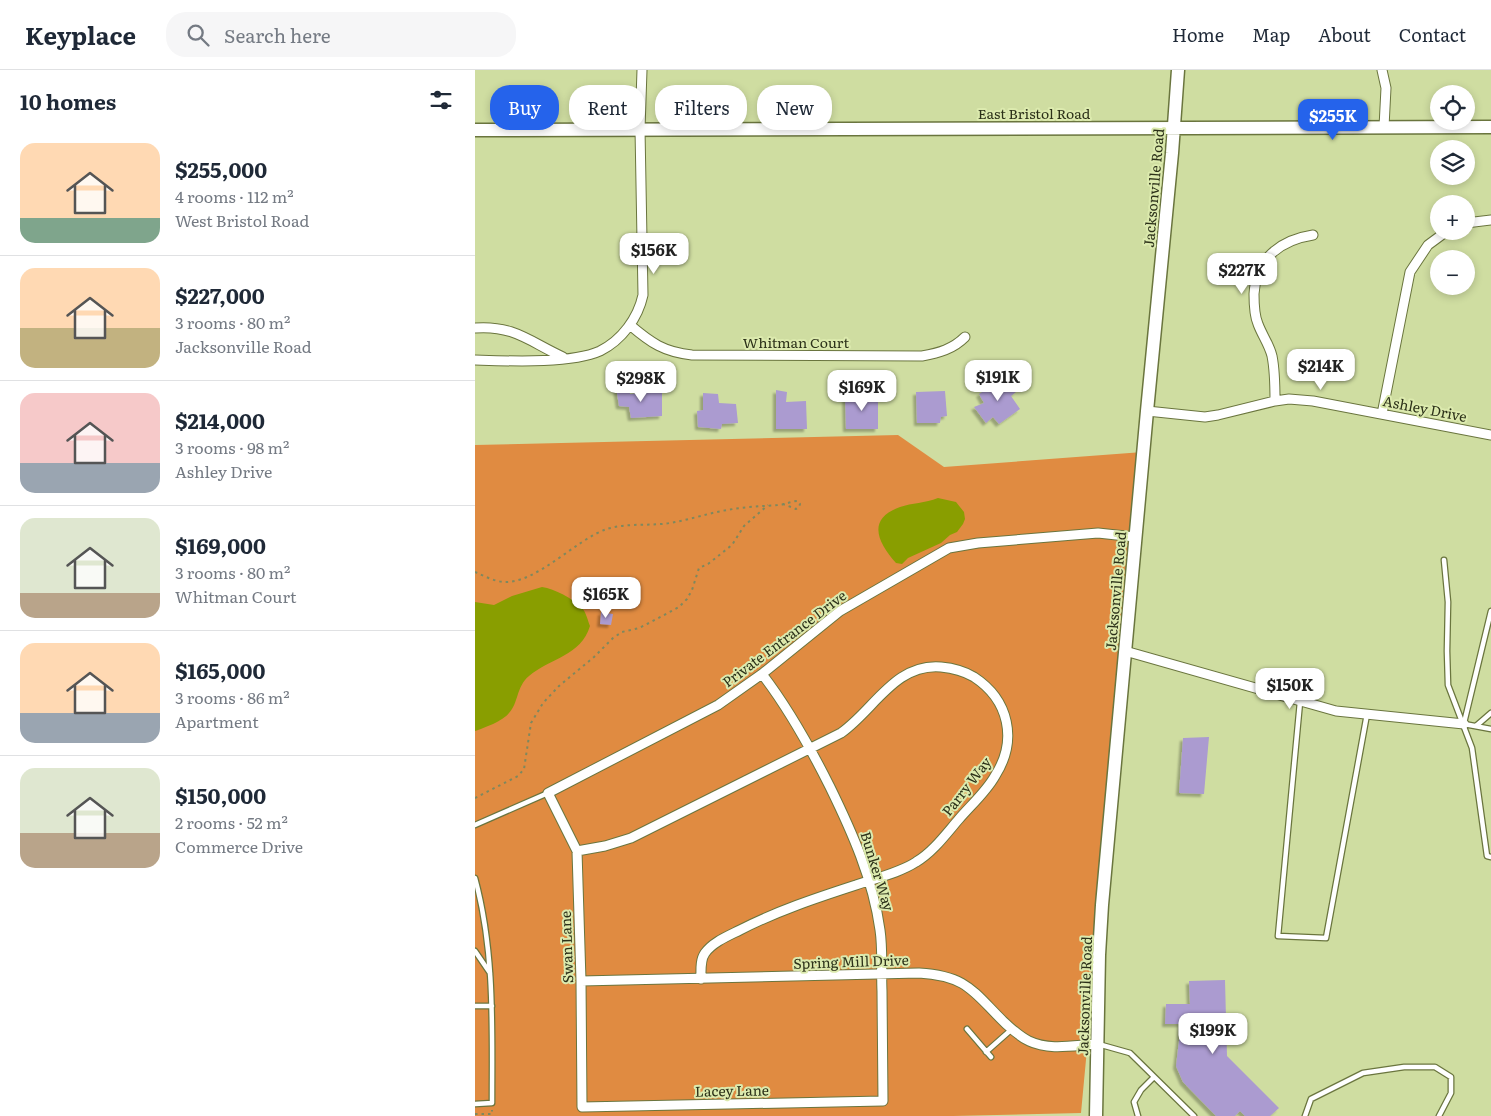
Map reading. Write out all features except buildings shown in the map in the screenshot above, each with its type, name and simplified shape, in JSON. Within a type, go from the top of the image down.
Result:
[{"type":"main road","name":"Jacksonville Road","points":[[1095,1116],[1099,955],[1102,913],[1178,70]]},
{"type":"main road","name":"East Bristol Road","points":[[645,129],[1491,127]]},
{"type":"main road","name":"East Bristol Road","points":[[475,130],[569,129]]},
{"type":"street","points":[[641,70],[641,85]]},
{"type":"street","points":[[1382,70],[1386,88],[1384,127]]},
{"type":"street","points":[[475,360],[566,358],[587,355],[602,350],[618,338],[630,325],[643,295],[640,130]]},
{"type":"street","points":[[1475,221],[1491,220]]},
{"type":"street","points":[[1275,401],[1274,366],[1269,345],[1255,314],[1255,283],[1258,273],[1273,251],[1292,240],[1313,234]]},
{"type":"street","points":[[1382,414],[1410,272],[1428,245],[1435,240]]},
{"type":"street","name":"Whitman Court","points":[[630,325],[660,348],[692,355],[922,356],[946,350],[958,344],[965,337]]},
{"type":"street","points":[[475,328],[496,327],[511,331],[566,358]]},
{"type":"street","name":"Ashley Drive","points":[[1147,411],[1205,417],[1275,401],[1313,401],[1491,435]]},
{"type":"street","name":"Private Entrance Drive","points":[[548,793],[718,704],[761,674],[840,611],[949,548],[977,543],[1098,533],[1135,537]]},
{"type":"street","points":[[1125,651],[1336,711],[1464,724]]},
{"type":"street","name":"Parry Way","points":[[577,851],[605,846],[631,838],[841,733],[855,723],[889,686],[902,676],[917,669],[936,667],[962,671],[973,676],[987,688],[1001,705],[1006,718],[1007,746],[1005,759],[995,777],[924,857],[907,868],[789,907],[724,938],[704,954],[701,978]]},
{"type":"street","name":"Bunker Way","points":[[761,674],[788,709],[810,748],[859,849],[868,880],[878,915],[880,932],[883,1101]]},
{"type":"street","name":"Swan Lane","points":[[548,793],[577,851],[582,1107]]},
{"type":"street","name":"Spring Mill Drive","points":[[581,981],[938,974],[971,987],[1012,1029],[1029,1041],[1050,1047],[1097,1044]]},
{"type":"street","name":"Lacey Lane","points":[[582,1107],[883,1101]]},
{"type":"lane","points":[[1445,560],[1448,602],[1448,685],[1472,748],[1487,856],[1491,857]]},
{"type":"lane","points":[[1464,724],[1491,611]]},
{"type":"lane","points":[[1300,701],[1278,936],[1326,938],[1367,714]]},
{"type":"lane","points":[[1476,726],[1491,713]]},
{"type":"lane","points":[[1464,724],[1491,729]]},
{"type":"lane","points":[[475,825],[548,793]]},
{"type":"lane","points":[[475,878],[487,936],[492,1006],[492,1104],[475,1104]]},
{"type":"lane","points":[[475,951],[490,974]]},
{"type":"lane","points":[[475,1006],[492,1006]]},
{"type":"lane","points":[[967,1029],[991,1057]]},
{"type":"lane","points":[[986,1052],[1012,1029]]},
{"type":"lane","points":[[1097,1044],[1130,1052],[1194,1116]]},
{"type":"lane","points":[[1305,1116],[1311,1099],[1363,1073],[1404,1067],[1435,1067],[1451,1077],[1451,1093],[1439,1116]]},
{"type":"lane","points":[[1138,1116],[1133,1102],[1153,1077]]},
{"type":"path","points":[[475,572],[498,581],[515,580],[534,573],[606,529],[620,526],[675,522],[726,510],[783,504],[794,501],[798,501],[800,504],[796,509],[783,504]]},
{"type":"path","points":[[475,798],[521,773],[526,763],[531,723],[543,703],[559,686],[594,658],[613,638],[622,632],[645,625],[679,607],[692,590],[699,568],[732,545],[744,526],[768,505]]},
{"type":"path","points":[[475,1114],[492,1114],[492,1104]]},
{"type":"shaded area","points":[[898,435],[944,467],[1143,452],[1081,1113],[953,1116],[475,1116],[475,445]]},
{"type":"shaded area","points":[[938,498],[956,502],[964,512],[965,519],[963,524],[957,532],[941,543],[908,558],[902,564],[896,563],[880,540],[879,525],[883,518],[889,512],[900,507]]},
{"type":"shaded area","points":[[542,587],[563,594],[582,608],[590,626],[586,636],[580,644],[564,656],[537,670],[525,680],[515,704],[506,716],[493,724],[475,731],[475,602],[494,605],[512,596]]}]
